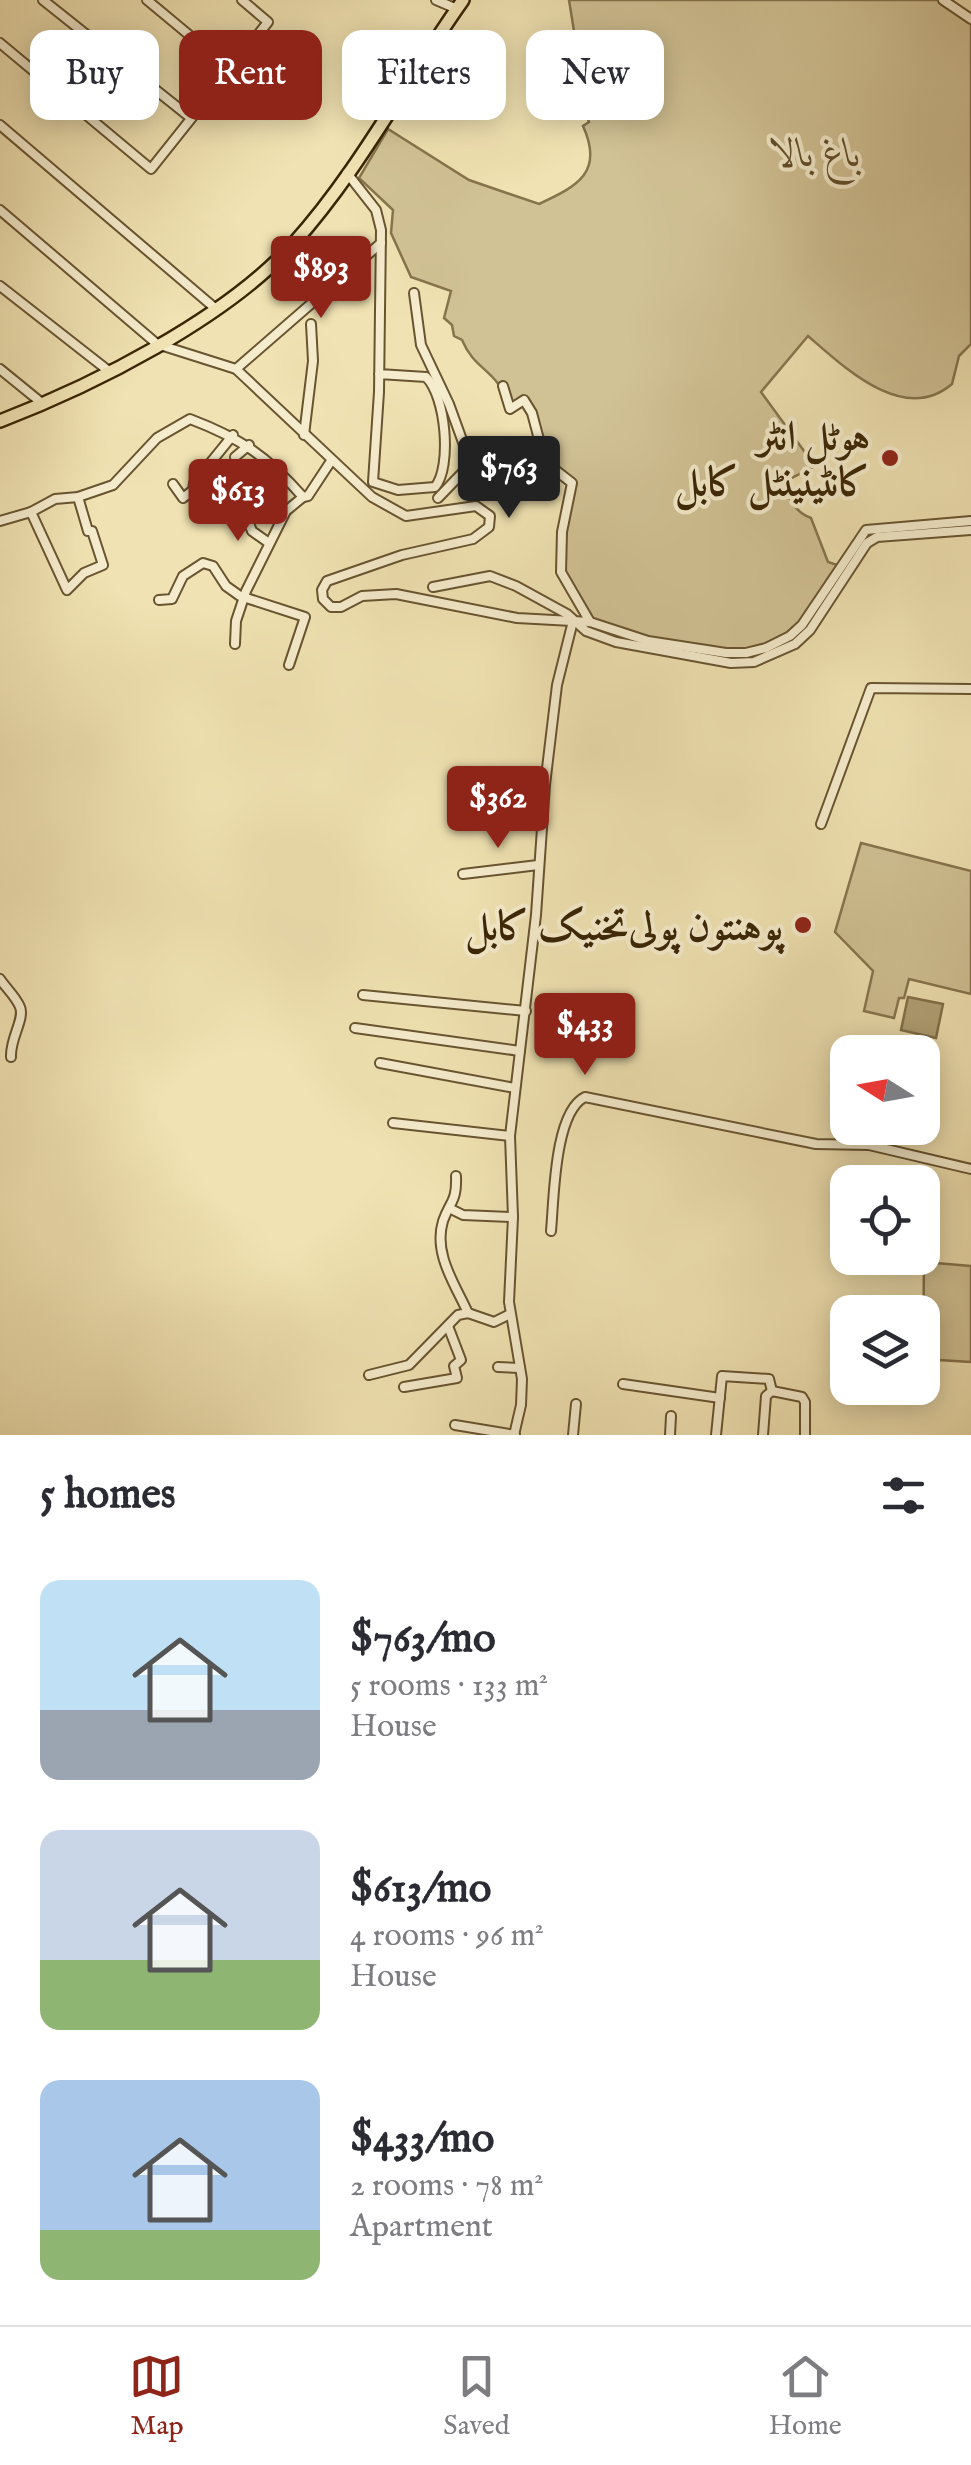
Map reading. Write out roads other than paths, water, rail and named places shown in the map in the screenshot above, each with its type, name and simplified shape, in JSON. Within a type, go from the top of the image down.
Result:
[{"type":"main road","points":[[0,421],[110,372],[158,344],[216,309],[282,255],[315,218],[460,4]]},
{"type":"street","points":[[43,0],[179,108]]},
{"type":"street","points":[[147,0],[184,30]]},
{"type":"street","points":[[242,0],[268,22],[261,30]]},
{"type":"street","points":[[436,0],[460,4]]},
{"type":"street","points":[[943,0],[969,13]]},
{"type":"street","points":[[0,43],[151,169],[189,120]]},
{"type":"street","points":[[0,125],[216,309]]},
{"type":"street","points":[[346,173],[376,210],[381,243],[380,374],[373,482],[398,490],[436,487],[442,474],[443,413],[439,394],[426,377],[380,374]]},
{"type":"street","points":[[0,210],[158,344],[236,370],[331,461],[372,497],[399,514],[414,516],[476,506],[490,516],[489,527],[473,539],[402,555],[328,581],[322,590],[323,600],[331,607],[340,607],[362,596],[396,594],[504,616],[590,622],[648,641],[746,653],[790,636],[850,558],[877,537],[971,521]]},
{"type":"street","points":[[236,370],[381,243]]},
{"type":"street","points":[[0,286],[110,372]]},
{"type":"street","points":[[414,293],[421,345],[469,459],[466,469],[438,498]]},
{"type":"street","points":[[304,435],[313,361],[311,324]]},
{"type":"street","points":[[0,369],[43,404]]},
{"type":"street","points":[[503,386],[510,409],[524,400],[532,413],[545,462],[572,482],[562,532],[562,572],[590,622],[592,634]]},
{"type":"street","points":[[0,521],[31,512],[55,499],[78,497],[113,486],[157,438],[190,419],[233,435],[249,446],[278,468],[303,497]]},
{"type":"street","points":[[173,484],[184,498],[233,435]]},
{"type":"street","points":[[235,457],[249,446]]},
{"type":"street","points":[[469,459],[476,460],[498,493]]},
{"type":"street","points":[[235,644],[236,620],[244,598],[286,511],[308,496],[331,461]]},
{"type":"street","points":[[31,512],[67,590],[84,573],[103,565],[78,497]]},
{"type":"street","points":[[245,514],[252,532],[269,544]]},
{"type":"street","points":[[937,528],[971,530]]},
{"type":"street","points":[[433,587],[490,576],[567,614],[572,622],[592,634],[647,650],[754,662],[794,644],[810,630],[850,558]]},
{"type":"street","points":[[159,600],[172,599],[183,576],[203,563],[213,566],[226,586],[244,598],[305,617],[289,665]]},
{"type":"street","points":[[455,1425],[514,1435],[522,1405],[510,1314],[510,1136],[557,684],[572,622]]},
{"type":"street","points":[[821,824],[871,688],[971,689]]},
{"type":"street","points":[[463,874],[538,864]]},
{"type":"street","points":[[0,979],[22,1009],[22,1020],[10,1043],[11,1057]]},
{"type":"street","points":[[363,995],[526,1010]]},
{"type":"street","points":[[355,1028],[520,1051]]},
{"type":"street","points":[[380,1063],[515,1088]]},
{"type":"street","points":[[551,1232],[559,1149],[572,1108],[586,1097],[816,1144],[869,1146],[971,1169]]},
{"type":"street","points":[[393,1123],[510,1136]]},
{"type":"street","points":[[456,1176],[456,1198],[441,1228],[442,1251],[446,1271],[468,1313]]},
{"type":"street","points":[[451,1209],[462,1215],[513,1216]]},
{"type":"street","points":[[369,1375],[401,1370],[458,1315],[468,1313],[494,1322],[510,1314]]},
{"type":"street","points":[[404,1387],[457,1378],[454,1366],[460,1360],[448,1326]]},
{"type":"street","points":[[498,1367],[520,1368]]},
{"type":"street","points":[[716,1435],[722,1376],[768,1379],[772,1391]]},
{"type":"street","points":[[623,1384],[720,1398]]},
{"type":"street","points":[[763,1435],[766,1396],[772,1391]]},
{"type":"street","points":[[772,1391],[804,1399],[805,1435]]},
{"type":"street","points":[[573,1435],[576,1404]]},
{"type":"street","points":[[670,1435],[671,1416]]},
{"type":"place","name":"ہوٹل انٹر کانٹینینٹل کابل","points":[[890,458]]},
{"type":"place","name":"پوهنتون پولی‌تخنیک کابل","points":[[803,925]]},
{"type":"park label","name":"باغ بالا","points":[[817,152]]}]
